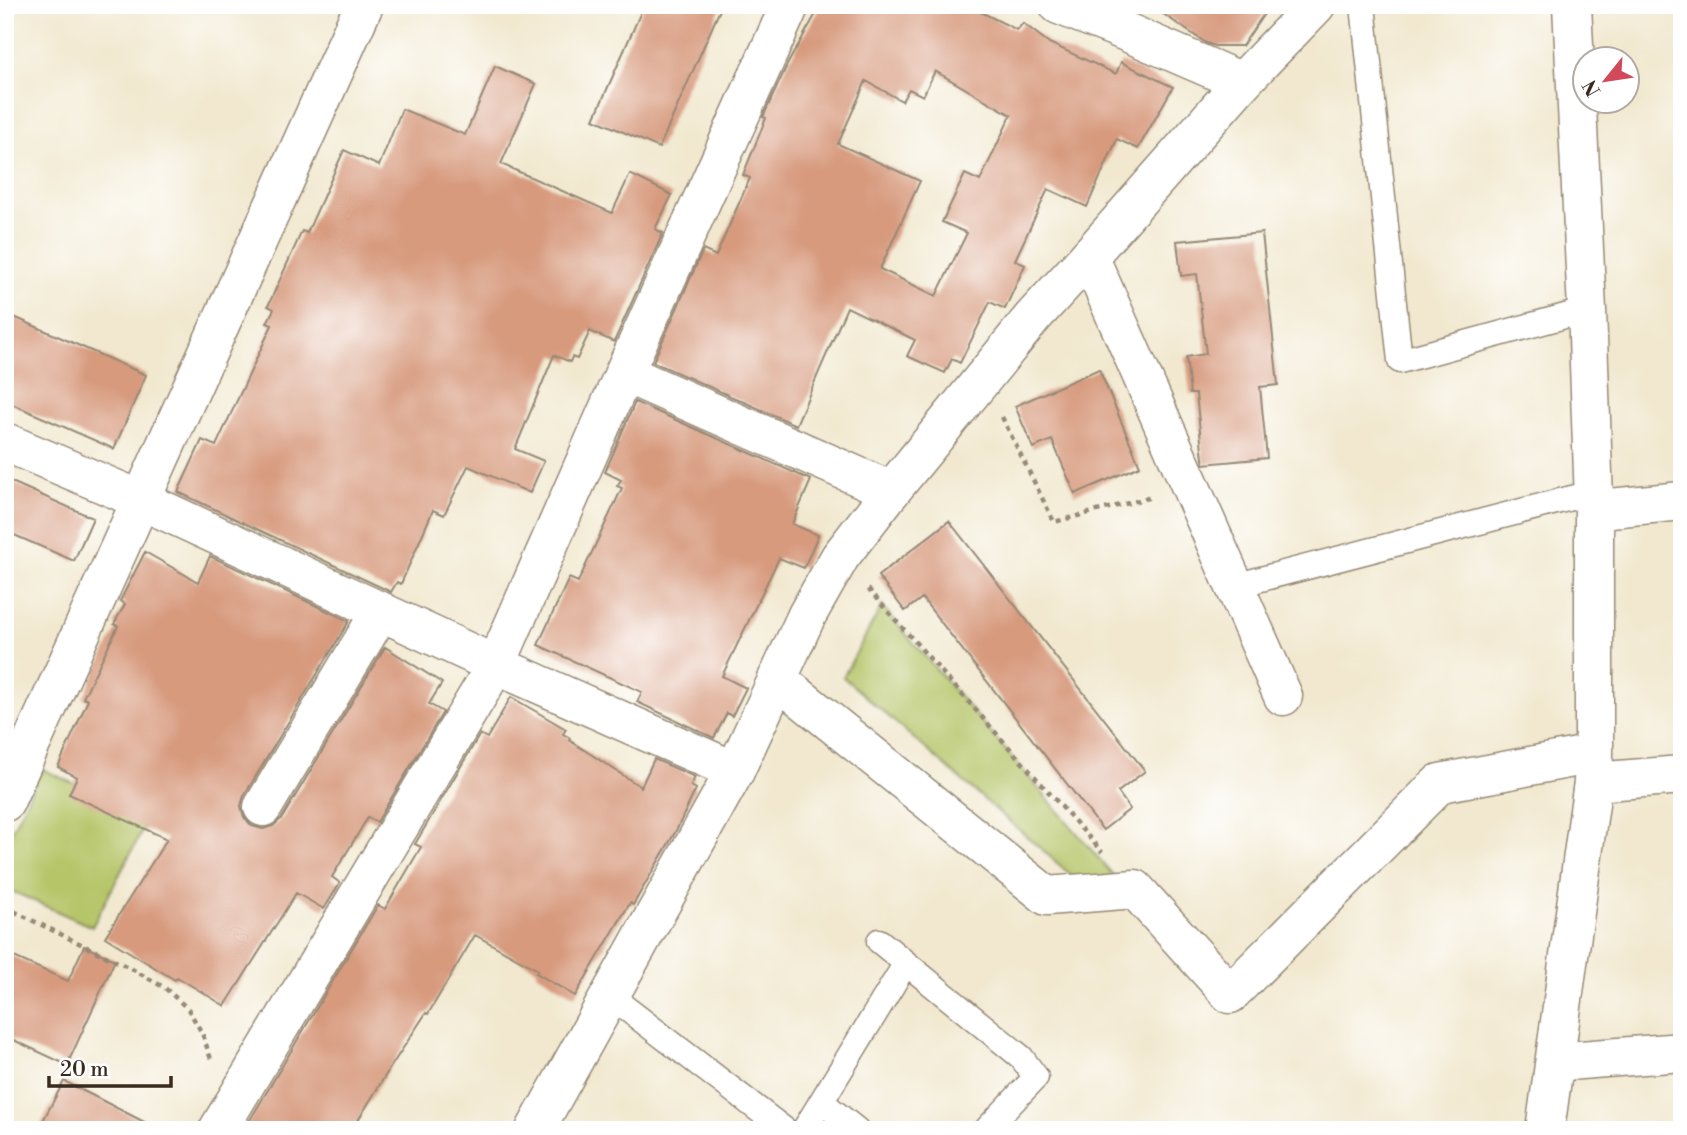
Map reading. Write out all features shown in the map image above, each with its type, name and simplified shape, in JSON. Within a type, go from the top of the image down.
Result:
[{"type":"street","points":[[5,802],[364,5]]},
{"type":"street","points":[[224,1121],[496,665],[789,5]]},
{"type":"street","points":[[1059,5],[1124,17],[1242,82]]},
{"type":"street","points":[[535,1130],[736,771],[807,615],[840,557],[1033,317],[1242,82],[1316,5]]},
{"type":"street","points":[[1545,1130],[1593,768],[1594,501],[1572,5]]},
{"type":"street","points":[[1089,256],[1283,696]]},
{"type":"street","points":[[624,373],[891,491]]},
{"type":"street","points":[[5,442],[141,500],[496,665],[736,771]]},
{"type":"street","points":[[1594,501],[1610,508],[1682,501]]},
{"type":"street","points":[[263,807],[381,611]]},
{"type":"street","points":[[777,679],[1047,896],[1135,889],[1230,994],[1440,783],[1593,768],[1682,775]]},
{"type":"street","points":[[1555,1062],[1682,1052]]},
{"type":"lane","points":[[1363,5],[1400,361],[1587,310]]},
{"type":"lane","points":[[1234,586],[1579,496],[1594,501]]},
{"type":"lane","points":[[878,941],[1021,1057],[1036,1077],[985,1130]]},
{"type":"lane","points":[[804,1130],[906,962]]},
{"type":"lane","points":[[611,996],[785,1130]]},
{"type":"lane","points":[[822,1102],[857,1130]]},
{"type":"path","points":[[983,378],[1054,522],[1190,488]]},
{"type":"path","points":[[840,557],[1135,889]]},
{"type":"path","points":[[5,907],[132,969],[165,988],[188,1009],[202,1033],[224,1121]]},
{"type":"green space","points":[[882,606],[1119,882],[1078,881],[843,677]]},
{"type":"green space","points":[[42,769],[149,818],[92,927],[5,888],[5,844]]},
{"type":"building","points":[[644,5],[722,5],[659,148],[594,119]]},
{"type":"building","points":[[821,5],[967,5],[1017,30],[1023,23],[1049,43],[1116,74],[1121,62],[1173,87],[1138,149],[1117,139],[1087,207],[1048,189],[1015,260],[1025,265],[1005,309],[990,302],[960,363],[952,359],[945,373],[907,356],[915,340],[847,307],[796,425],[653,362],[703,250],[716,256],[750,178],[743,175],[766,118],[763,117],[788,63]],"holes":[[[935,71],[1011,115],[980,181],[965,174],[942,222],[967,233],[936,296],[880,269],[920,181],[838,144],[866,81],[902,101],[909,89],[923,96]]]},
{"type":"building","points":[[1150,5],[1270,5],[1242,46],[1215,46],[1206,43]]},
{"type":"building","points":[[495,66],[536,84],[501,164],[612,213],[630,174],[672,195],[655,229],[663,233],[614,342],[590,331],[577,359],[572,357],[570,362],[554,355],[515,449],[544,461],[530,493],[468,466],[444,515],[433,510],[401,584],[397,582],[391,592],[178,492],[202,440],[216,446],[272,325],[267,323],[274,309],[268,306],[302,231],[307,233],[344,150],[379,166],[402,109],[465,135]]},
{"type":"building","points":[[1262,233],[1278,385],[1260,387],[1267,458],[1204,464],[1196,394],[1190,394],[1186,357],[1206,354],[1197,274],[1181,276],[1177,241]]},
{"type":"building","points":[[5,313],[146,375],[114,449],[5,401]]},
{"type":"building","points":[[1099,369],[1140,466],[1075,494],[1052,440],[1033,448],[1015,406]]},
{"type":"building","points":[[635,402],[811,480],[792,524],[818,535],[804,568],[779,558],[722,676],[746,688],[732,716],[727,713],[714,738],[637,702],[642,692],[538,645],[569,578],[578,582],[622,488],[617,486],[621,480],[605,472]]},
{"type":"building","points":[[5,479],[93,518],[74,561],[5,531]]},
{"type":"building","points":[[949,521],[1145,771],[1118,792],[1130,809],[1103,830],[922,598],[905,611],[878,576]]},
{"type":"building","points":[[145,552],[198,582],[210,556],[349,621],[244,796],[241,806],[244,817],[252,826],[263,829],[273,826],[282,818],[385,647],[442,683],[429,704],[443,712],[377,822],[368,817],[332,877],[340,883],[324,909],[296,893],[225,1006],[177,977],[175,980],[105,937],[167,839],[69,794],[77,777],[58,767],[88,700],[83,698],[118,626],[114,624],[125,604],[120,601]]},
{"type":"building","points":[[511,697],[566,729],[563,734],[570,738],[569,740],[641,787],[654,759],[695,777],[691,786],[696,789],[677,829],[633,905],[630,903],[575,996],[536,973],[538,970],[475,935],[428,1014],[426,1013],[352,1130],[244,1130],[378,905],[385,909],[421,847],[415,844],[480,734],[487,738]]},
{"type":"building","points":[[84,946],[115,960],[67,1065],[5,1036],[5,953],[68,981]]},
{"type":"building","points":[[64,1081],[160,1130],[38,1130]]}]
